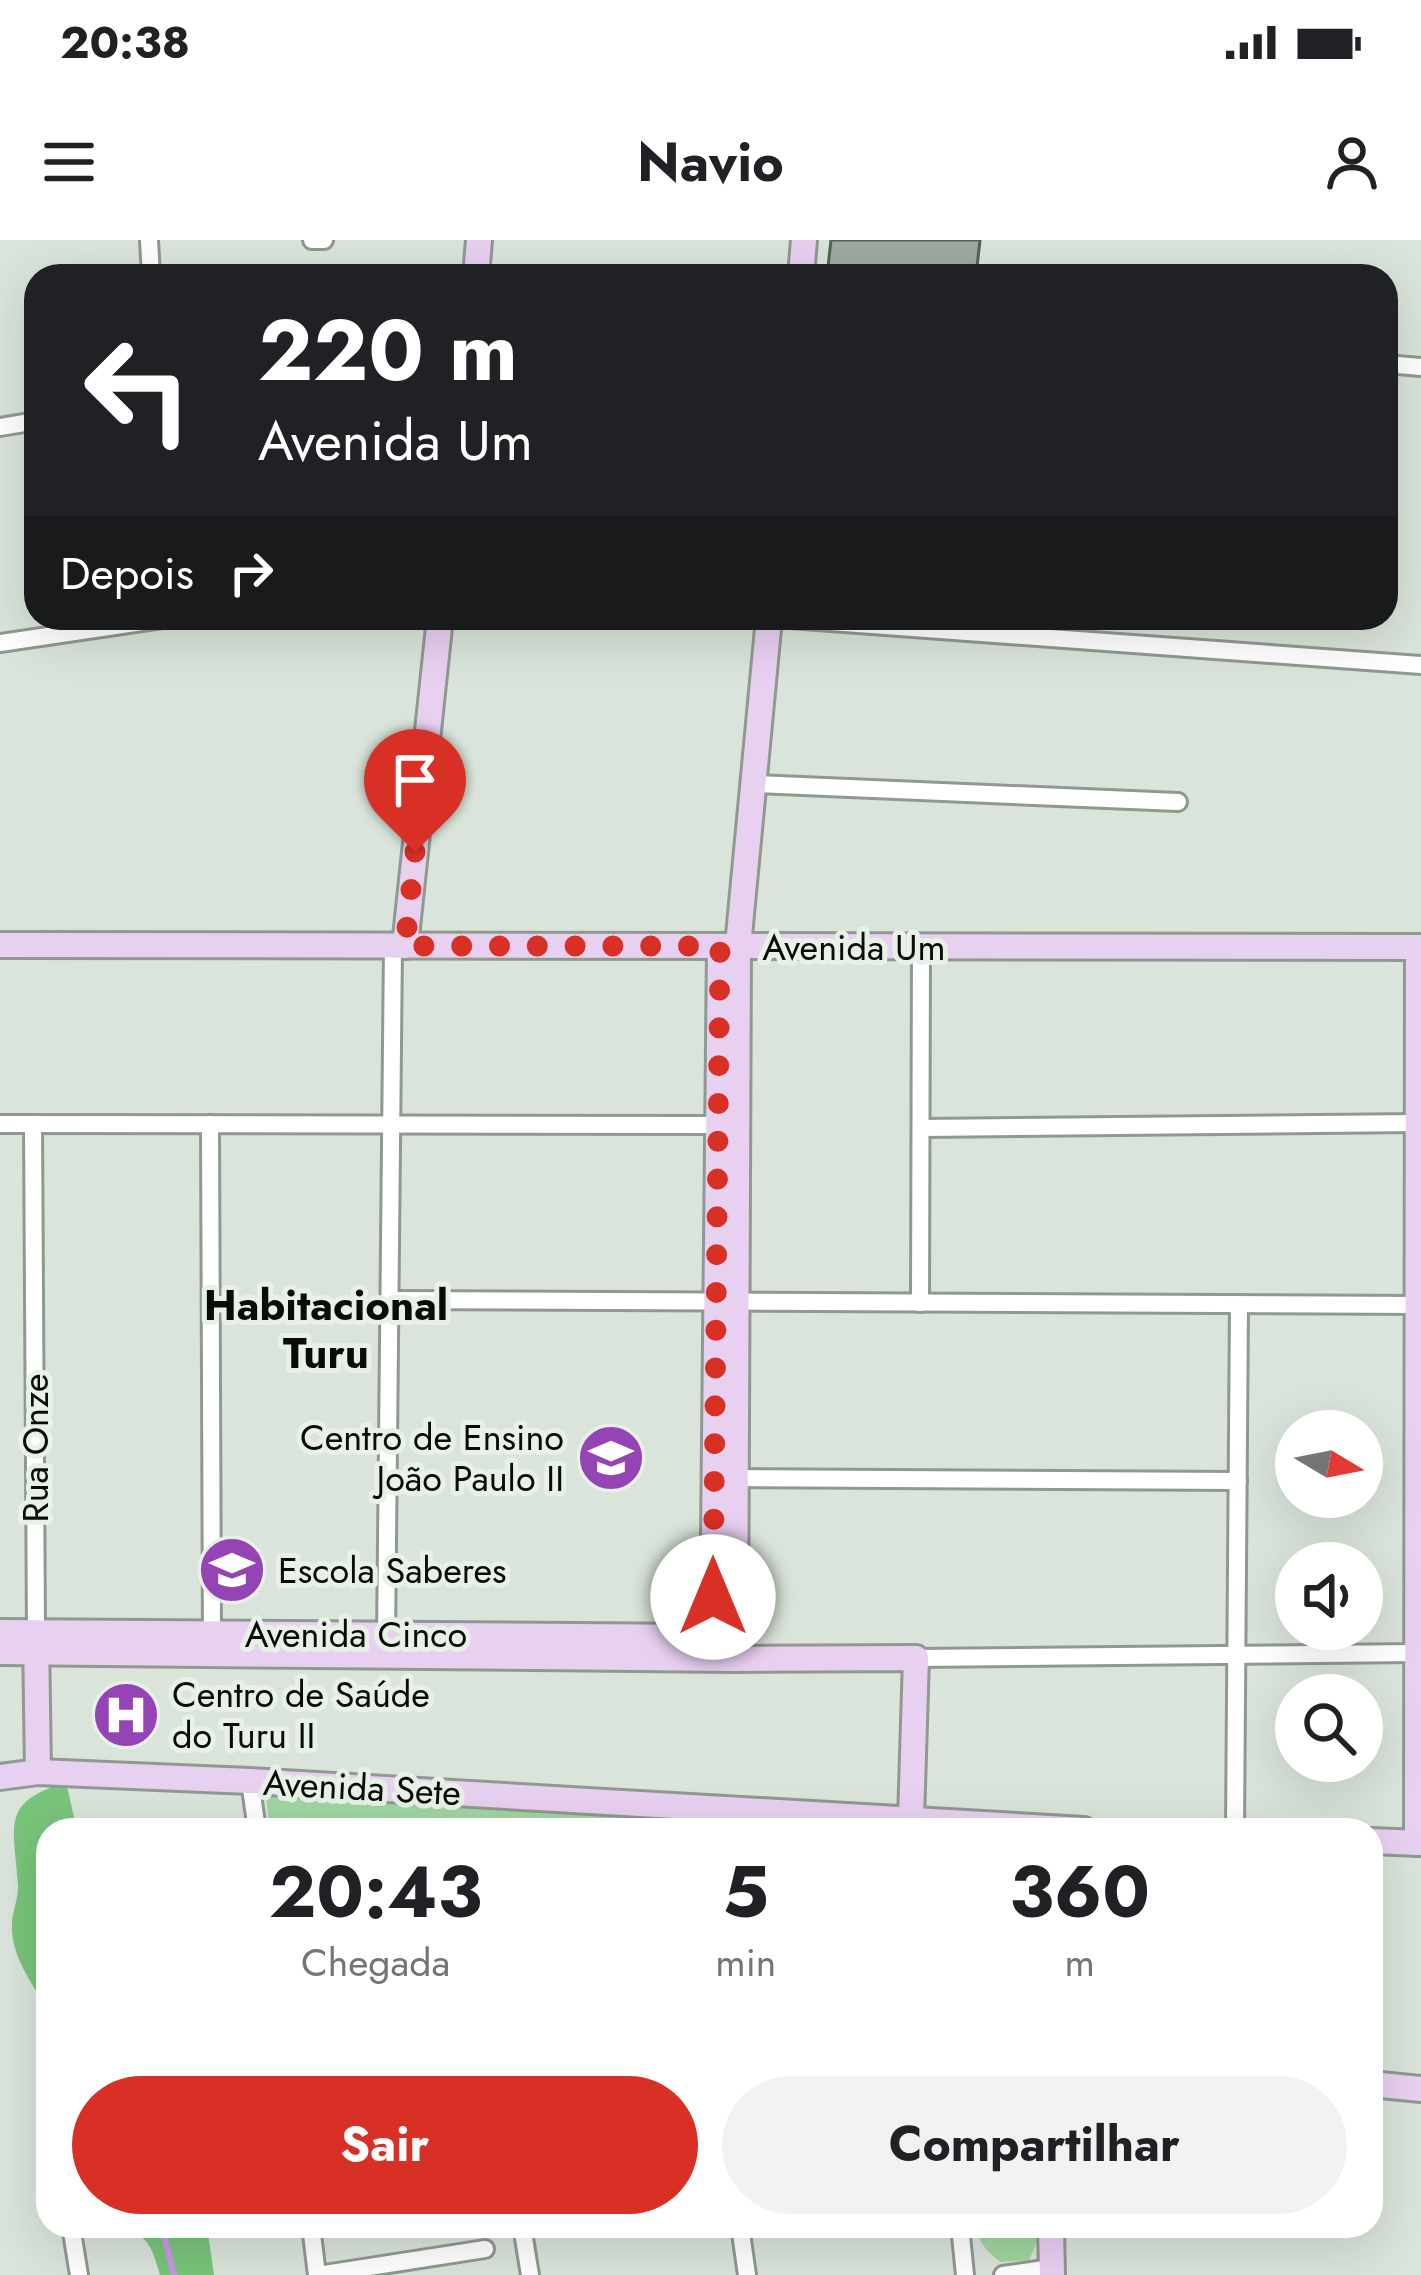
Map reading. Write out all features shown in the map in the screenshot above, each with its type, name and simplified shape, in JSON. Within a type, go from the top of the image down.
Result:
[{"type":"street","points":[[312,240],[324,240]]},
{"type":"street","points":[[0,643],[88,630]]},
{"type":"street","points":[[386,1645],[390,1125],[399,946],[438,630]]},
{"type":"street","points":[[735,1659],[725,1478],[729,946],[771,630]]},
{"type":"street","points":[[941,630],[1421,664]]},
{"type":"street","points":[[754,784],[1178,802]]},
{"type":"street","name":"Avenida Um","points":[[0,945],[1420,947]]},
{"type":"street","points":[[1383,1842],[1419,1843],[1420,947]]},
{"type":"street","points":[[920,1303],[921,948]]},
{"type":"street","points":[[921,1127],[1418,1123]]},
{"type":"street","points":[[0,1124],[728,1125]]},
{"type":"street","name":"Rua Onze","points":[[33,1124],[38,1772]]},
{"type":"street","points":[[210,1124],[212,1644]]},
{"type":"street","points":[[390,1300],[1419,1305]]},
{"type":"street","points":[[1235,1818],[1239,1304]]},
{"type":"street","points":[[725,1478],[1238,1481]]},
{"type":"street","points":[[725,1478],[712,1637],[735,1659]]},
{"type":"street","points":[[0,1632],[36,1642],[386,1645],[735,1659],[1417,1653]]},
{"type":"street","name":"Avenida Cinco","points":[[386,1645],[712,1637]]},
{"type":"street","points":[[0,1652],[36,1642]]},
{"type":"street","points":[[911,1818],[916,1658]]},
{"type":"street","name":"Avenida Sete","points":[[0,1777],[38,1772],[250,1781],[684,1817]]},
{"type":"street","points":[[250,1781],[255,1818]]},
{"type":"street","points":[[1383,2085],[1421,2089]]},
{"type":"street","points":[[73,2238],[79,2275]]},
{"type":"street","points":[[313,2238],[318,2275],[485,2249]]},
{"type":"street","points":[[524,2238],[530,2275]]},
{"type":"street","points":[[742,2238],[747,2275]]},
{"type":"street","points":[[961,2238],[965,2275]]},
{"type":"street","points":[[1004,2275],[1052,2271],[1051,2238]]},
{"type":"green space","points":[[66,1782],[74,1818],[36,1818],[36,1989],[12,1934],[18,1889],[14,1831],[21,1808]]},
{"type":"green space","points":[[266,1796],[640,1818],[269,1818]]},
{"type":"green space","points":[[142,2238],[209,2238],[214,2275],[160,2275]]},
{"type":"green space","points":[[980,2238],[1036,2238],[1029,2260],[1000,2262]]},
{"type":"building","points":[[831,240],[980,240],[977,264],[828,264]]},
{"type":"waterway","points":[[165,2238],[174,2275]]},
{"type":"place","name":"Centro de Ensino João Paulo II","points":[[611,1458]]},
{"type":"place","name":"Escola Saberes","points":[[232,1570]]},
{"type":"place","name":"Centro de Saúde do Turu II","points":[[126,1715]]},
{"type":"district","name":"Habitacional Turu","points":[[326,1329]]},
{"type":"route","points":[[415,852],[405,946],[720,946],[713,1597]]}]
